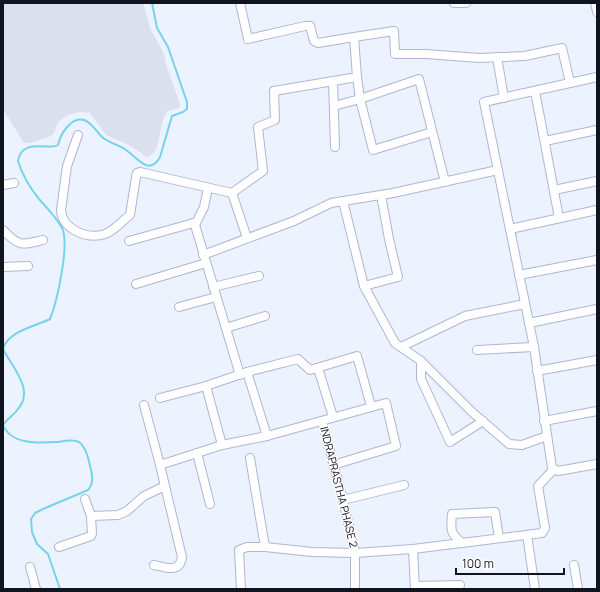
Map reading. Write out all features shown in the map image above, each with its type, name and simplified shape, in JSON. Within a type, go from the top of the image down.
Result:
[{"type":"street","points":[[240,3],[248,39],[310,26],[314,41],[318,43],[394,31],[395,54],[426,54],[479,58],[525,56],[562,48],[570,84]]},
{"type":"street","points":[[454,3],[466,3]]},
{"type":"street","points":[[595,3],[597,12]]},
{"type":"street","points":[[354,37],[360,98],[373,150],[432,132]]},
{"type":"street","points":[[497,57],[504,98]]},
{"type":"street","points":[[78,135],[67,166],[61,215],[66,223],[76,231],[86,235],[104,235],[130,215],[137,173],[140,172],[232,193],[263,171],[258,127],[275,120],[274,91],[358,77]]},
{"type":"street","points":[[597,78],[484,102],[534,347],[552,468],[558,471],[597,464]]},
{"type":"street","points":[[334,106],[419,79],[445,182]]},
{"type":"street","points":[[333,81],[335,147]]},
{"type":"street","points":[[535,91],[559,218]]},
{"type":"street","points":[[544,141],[597,130]]},
{"type":"street","points":[[203,255],[294,221],[331,203],[381,195],[498,170]]},
{"type":"street","points":[[554,190],[597,181]]},
{"type":"street","points":[[3,185],[14,183]]},
{"type":"street","points":[[208,188],[204,207],[195,225],[226,328],[267,436]]},
{"type":"street","points":[[232,193],[247,238]]},
{"type":"street","points":[[364,286],[398,277],[381,195]]},
{"type":"street","points":[[343,201],[364,286],[394,343],[421,361],[482,421],[509,444],[522,445],[547,436]]},
{"type":"street","points":[[510,229],[597,210]]},
{"type":"street","points":[[129,242],[193,223],[195,225]]},
{"type":"street","points":[[3,230],[12,239],[19,243],[24,244],[43,240]]},
{"type":"street","points":[[519,275],[597,260]]},
{"type":"street","points":[[136,284],[206,263]]},
{"type":"street","points":[[3,267],[28,266]]},
{"type":"street","points":[[213,287],[260,276]]},
{"type":"street","points":[[179,307],[216,297]]},
{"type":"street","points":[[401,347],[465,316],[525,304]]},
{"type":"street","points":[[529,323],[597,309]]},
{"type":"street","points":[[226,328],[265,316]]},
{"type":"street","points":[[477,350],[534,347]]},
{"type":"street","points":[[160,398],[206,386],[244,373],[298,359],[310,370],[357,356],[371,406]]},
{"type":"street","points":[[537,371],[597,360]]},
{"type":"street","points":[[421,361],[421,379],[450,442],[482,421]]},
{"type":"street","points":[[318,368],[334,417]]},
{"type":"street","points":[[206,386],[222,445]]},
{"type":"street","points":[[160,465],[222,445],[267,436],[386,403],[396,446],[333,465]]},
{"type":"street","points":[[144,405],[180,544],[182,561],[178,566],[170,569],[154,565]]},
{"type":"street","points":[[544,421],[597,411]]},
{"type":"street","name":"INDRAPRASTHA PHASE 2","points":[[322,421],[343,500],[355,553],[355,589]]},
{"type":"street","points":[[197,453],[210,504]]},
{"type":"street","points":[[250,458],[265,547]]},
{"type":"street","points":[[241,589],[239,550],[247,547],[265,547],[312,552],[355,553],[462,543],[542,533],[545,528],[538,486],[554,469]]},
{"type":"street","points":[[343,500],[404,485]]},
{"type":"street","points":[[91,516],[108,516],[127,511],[144,496],[165,486]]},
{"type":"street","points":[[59,547],[91,536],[93,531],[91,516],[85,499]]},
{"type":"street","points":[[462,543],[452,533],[452,514],[495,512],[499,538]]},
{"type":"street","points":[[527,535],[534,589]]},
{"type":"street","points":[[413,548],[415,587],[460,585]]},
{"type":"street","points":[[574,565],[578,589]]},
{"type":"street","points":[[30,567],[36,589]]},
{"type":"shaded area","points":[[3,3],[143,3],[150,28],[164,54],[166,65],[180,104],[179,108],[167,111],[154,153],[147,157],[129,145],[106,135],[90,113],[80,112],[68,115],[58,122],[54,133],[49,137],[30,143],[24,143],[3,109]]},
{"type":"waterway","points":[[3,349],[10,338],[22,330],[50,319],[56,300],[64,259],[64,236],[62,228],[27,181],[18,161],[20,154],[25,149],[30,147],[58,145],[61,136],[67,127],[75,121],[84,120],[94,127],[102,137],[108,141],[126,150],[143,164],[152,165],[156,163],[160,157],[172,116],[187,109],[187,102],[168,47],[157,28],[152,3]]},
{"type":"waterway","points":[[3,349],[20,379],[24,394],[23,402],[3,425],[7,432],[12,436],[26,441],[43,443],[71,440],[77,441],[86,451],[92,473],[91,486],[88,490],[35,513],[31,519],[32,532],[37,544],[48,554],[60,589]]}]
